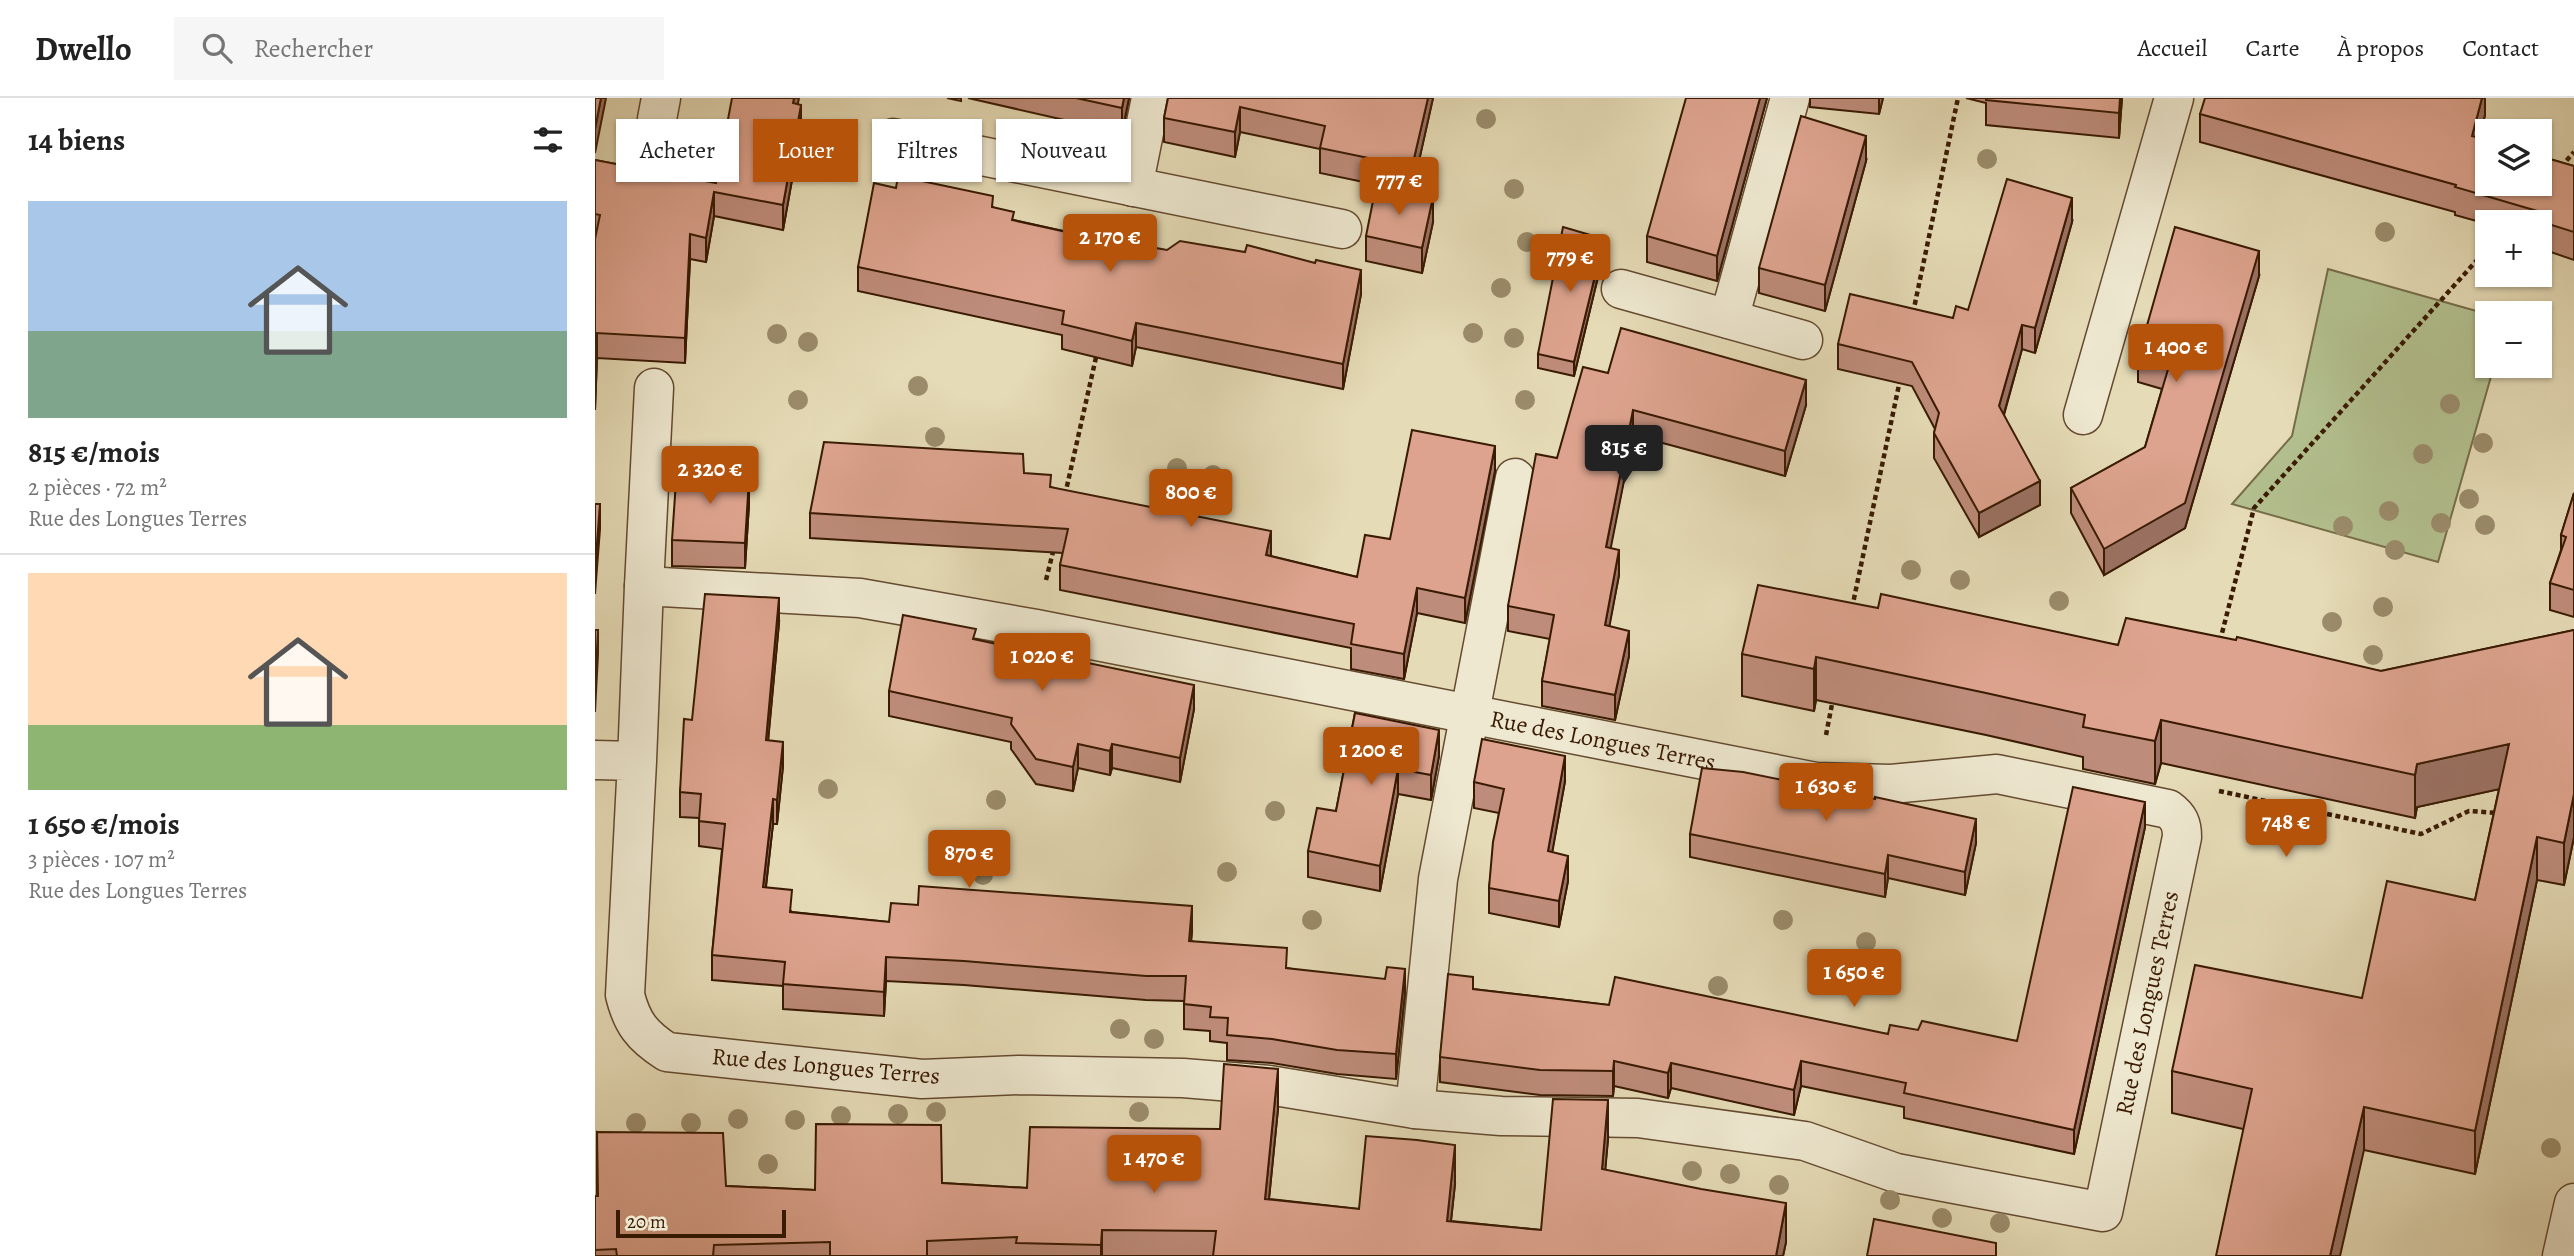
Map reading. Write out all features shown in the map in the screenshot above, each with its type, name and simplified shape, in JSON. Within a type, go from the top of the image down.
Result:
[{"type":"street","points":[[1133,187],[1151,98]]},
{"type":"street","points":[[1729,319],[1790,98]]},
{"type":"street","points":[[2083,415],[2173,98]]},
{"type":"street","points":[[982,156],[1342,229]]},
{"type":"street","points":[[1621,289],[1803,340]]},
{"type":"street","name":"Rue des Longues Terres","points":[[644,586],[860,598],[1036,629],[1816,782],[1891,783],[1997,774],[2155,805],[2176,815],[2182,825],[2182,836],[2103,1212],[1896,1173],[1805,1141],[1704,1125],[1638,1118],[1501,1116],[1415,1109],[1269,1085],[1183,1077],[1019,1075],[922,1079],[667,1052],[648,1040],[636,1024],[629,1013],[625,995],[644,586],[655,388]]},
{"type":"street","name":"Rue des Longues Terres","points":[[1415,1109],[1438,879],[1515,478]]},
{"type":"street","points":[[595,760],[637,761]]},
{"type":"street","points":[[2562,1256],[2574,1203]]},
{"type":"path","points":[[1913,317],[1958,98]]},
{"type":"path","points":[[2556,172],[2574,152]]},
{"type":"path","points":[[2217,653],[2253,508],[2475,262]]},
{"type":"path","points":[[1062,508],[1098,348]]},
{"type":"path","points":[[1850,618],[1901,372]]},
{"type":"path","points":[[1036,629],[1056,535]]},
{"type":"path","points":[[1816,782],[1836,686]]},
{"type":"path","points":[[2176,815],[2184,784],[2421,834],[2469,811],[2508,813]]},
{"type":"green space","points":[[2328,269],[2475,311],[2475,378],[2491,378],[2438,562],[2232,504],[2292,436]]},
{"type":"building","points":[[595,98],[601,98],[595,129]]},
{"type":"building","points":[[732,98],[794,98],[793,103],[801,105],[798,119],[753,119],[753,182],[787,182],[783,205],[714,192],[706,238],[690,234],[685,338],[597,333],[595,386],[595,239],[600,215],[595,214],[595,160],[616,164],[616,182],[739,182],[739,119],[728,119]]},
{"type":"building","points":[[1076,98],[1124,98],[1122,108]]},
{"type":"building","points":[[1168,98],[1428,98],[1412,167],[1320,148],[1325,126],[1240,107],[1235,132],[1164,118]]},
{"type":"building","points":[[1686,98],[1760,98],[1717,256],[1647,236]]},
{"type":"building","points":[[1986,98],[2120,98],[2119,113]]},
{"type":"building","points":[[2205,98],[2482,98],[2472,136],[2475,137],[2475,193],[2455,187],[2456,185],[2200,114]]},
{"type":"building","points":[[1801,116],[1866,136],[1825,285],[1759,268]]},
{"type":"building","points":[[2552,160],[2574,166],[2574,232],[2552,225],[2552,210],[2534,210],[2486,196],[2552,196]]},
{"type":"building","points":[[2007,179],[2072,198],[2035,328],[2022,325],[1999,406],[2040,481],[1979,513],[1934,433],[1939,413],[1912,362],[1838,344],[1850,294],[1953,318],[1956,306],[1968,310]]},
{"type":"building","points":[[897,182],[926,182],[993,196],[992,207],[1014,212],[1012,220],[1149,250],[1150,247],[1167,250],[1180,241],[1245,252],[1247,245],[1315,263],[1316,260],[1361,270],[1343,364],[1136,323],[1132,341],[1062,324],[1064,311],[858,267],[874,183],[896,188]]},
{"type":"building","points":[[1376,186],[1433,197],[1422,248],[1366,236]]},
{"type":"building","points":[[1563,227],[1604,239],[1574,362],[1538,354]]},
{"type":"building","points":[[2175,227],[2259,251],[2185,503],[2104,549],[2071,488],[2145,447],[2169,366],[2138,357]]},
{"type":"building","points":[[1621,328],[1806,380],[1785,451],[1633,410],[1606,547],[1619,550],[1605,625],[1629,631],[1615,695],[1542,681],[1554,615],[1508,606],[1536,454],[1557,458],[1583,367],[1608,373]]},
{"type":"building","points":[[1412,430],[1495,446],[1465,598],[1417,588],[1404,654],[1351,644],[1354,624],[1060,565],[1068,529],[810,513],[824,442],[1023,454],[1024,473],[1051,475],[1050,487],[1271,531],[1266,555],[1357,577],[1365,535],[1390,539]]},
{"type":"building","points":[[677,466],[740,471],[739,477],[749,479],[745,543],[672,540]]},
{"type":"building","points":[[2574,493],[2574,590],[2550,583],[2566,537],[2561,535]]},
{"type":"building","points":[[595,504],[600,504],[595,569]]},
{"type":"building","points":[[1758,585],[1878,608],[1881,594],[2118,645],[2126,618],[2236,640],[2237,637],[2381,671],[2574,630],[2574,794],[2564,843],[2537,837],[2475,1131],[2364,1107],[2330,1256],[2216,1256],[2252,1089],[2172,1071],[2195,965],[2362,998],[2387,881],[2475,900],[2509,744],[2417,764],[2415,775],[2161,720],[2155,741],[2083,727],[2085,715],[1986,693],[1816,657],[1814,669],[1742,654]]},
{"type":"building","points":[[705,594],[779,598],[766,740],[783,742],[777,800],[773,799],[763,887],[792,890],[790,912],[889,922],[891,903],[918,905],[919,886],[1192,906],[1189,941],[1287,948],[1286,968],[1385,979],[1387,967],[1405,969],[1396,1054],[1337,1050],[1272,1039],[1227,1035],[1228,1018],[1210,1017],[1211,1007],[1184,1004],[1186,976],[1146,976],[886,957],[884,992],[783,984],[785,962],[712,955],[725,824],[699,821],[701,794],[680,792],[684,719],[692,720]]},
{"type":"building","points":[[903,615],[976,629],[973,639],[1194,685],[1180,758],[1112,744],[1110,751],[1078,744],[1073,767],[1036,759],[1011,724],[1012,718],[889,691]]},
{"type":"building","points":[[595,630],[598,630],[595,688]]},
{"type":"building","points":[[1355,713],[1439,730],[1431,775],[1398,769],[1380,866],[1308,851],[1317,808],[1336,811]]},
{"type":"building","points":[[1482,739],[1565,756],[1548,851],[1568,856],[1559,901],[1489,888],[1493,842],[1504,789],[1474,782]]},
{"type":"building","points":[[1702,768],[1743,772],[1976,819],[1965,872],[1888,855],[1885,874],[1690,834]]},
{"type":"building","points":[[2073,787],[2145,802],[2074,1130],[1904,1093],[1906,1083],[1801,1061],[1794,1090],[1671,1063],[1668,1073],[1614,1061],[1613,1071],[1540,1070],[1440,1057],[1448,974],[1473,977],[1473,989],[1609,1005],[1615,977],[1888,1034],[1890,1025],[1918,1030],[1922,1021],[2017,1041]]},
{"type":"building","points":[[1224,1064],[1278,1069],[1265,1199],[1359,1209],[1366,1136],[1417,1140],[1455,1145],[1447,1221],[1541,1230],[1553,1099],[1608,1100],[1602,1169],[1786,1203],[1776,1256],[1213,1256],[1216,1231],[1102,1230],[1101,1245],[1016,1243],[1017,1237],[927,1241],[927,1256],[830,1256],[830,1242],[714,1245],[713,1256],[617,1256],[616,1249],[595,1250],[597,1132],[723,1133],[726,1186],[815,1190],[816,1124],[941,1125],[942,1183],[1027,1188],[1030,1127],[1220,1129]]},
{"type":"building","points":[[1874,1219],[1996,1243],[1996,1256],[1867,1256]]}]
